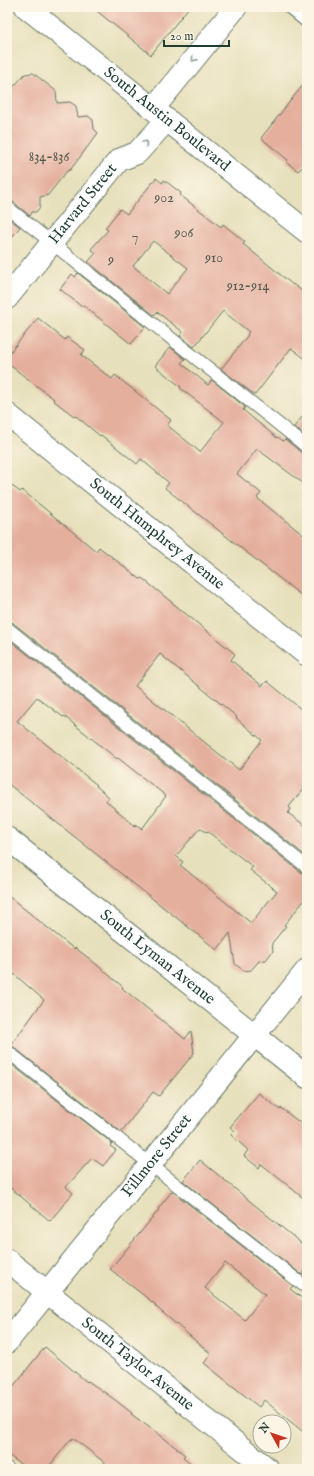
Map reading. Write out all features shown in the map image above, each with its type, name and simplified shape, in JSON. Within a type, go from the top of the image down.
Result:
[{"type":"street","name":"South Austin Boulevard","points":[[26,7],[307,232]]},
{"type":"street","name":"Harvard Street","points":[[7,298],[118,160],[137,153],[160,115],[236,7]]},
{"type":"street","name":"South Humphrey Avenue","points":[[7,414],[307,655]]},
{"type":"street","name":"South Lyman Avenue","points":[[7,838],[307,1076]]},
{"type":"street","name":"Fillmore Street","points":[[7,1342],[307,970]]},
{"type":"street","name":"South Taylor Avenue","points":[[7,1260],[268,1469]]},
{"type":"lane","points":[[288,7],[307,22]]},
{"type":"lane","points":[[7,207],[307,447]]},
{"type":"lane","points":[[7,628],[307,867]]},
{"type":"lane","points":[[7,1051],[307,1288]]},
{"type":"building","points":[[92,7],[189,7],[151,55]]},
{"type":"building","points":[[33,73],[56,91],[57,103],[70,102],[76,106],[78,117],[88,116],[93,120],[94,129],[98,133],[70,170],[67,171],[48,195],[40,197],[40,207],[36,212],[32,212],[30,216],[12,201],[7,200],[7,94],[25,74]]},
{"type":"building","points":[[307,80],[307,163],[298,171],[286,162],[288,160],[261,138]]},
{"type":"building","points":[[156,178],[162,183],[164,180],[181,193],[180,195],[221,227],[223,224],[245,242],[243,244],[307,295],[307,360],[291,348],[255,395],[221,369],[249,332],[223,311],[194,347],[180,336],[183,332],[157,312],[154,315],[88,262],[96,253],[91,249],[108,230],[105,228],[120,209],[127,214]],"holes":[[[153,241],[188,268],[167,294],[133,266]]]},
{"type":"building","points":[[7,217],[20,227],[7,243]]},
{"type":"building","points":[[78,273],[145,327],[131,344],[83,305],[82,307],[60,289],[72,274],[75,277]]},
{"type":"building","points":[[38,318],[65,340],[67,337],[85,350],[81,355],[112,379],[115,375],[171,420],[167,425],[200,452],[224,422],[180,388],[181,387],[155,366],[170,347],[185,359],[181,363],[208,385],[212,380],[245,407],[243,410],[277,438],[278,437],[283,441],[285,439],[302,453],[307,454],[307,486],[257,449],[237,474],[261,493],[257,498],[307,538],[307,600],[165,488],[169,483],[141,459],[137,464],[7,363],[7,356]]},
{"type":"building","points":[[307,411],[307,437],[294,427]]},
{"type":"building","points":[[7,482],[20,492],[22,490],[96,551],[99,547],[140,579],[142,578],[235,654],[231,660],[262,686],[267,681],[307,714],[307,784],[289,807],[291,809],[288,813],[307,827],[307,857],[12,622],[7,621]],"holes":[[[160,654],[237,717],[236,718],[262,740],[239,770],[135,686]]]},
{"type":"building","points":[[7,638],[302,873],[307,874],[307,897],[284,925],[286,926],[272,943],[273,951],[266,960],[259,961],[251,970],[244,971],[235,964],[230,933],[217,950],[7,783]],"holes":[[[37,697],[63,717],[64,716],[166,796],[142,829],[136,824],[135,826],[106,801],[109,797],[96,786],[97,785],[17,721]],[[200,828],[206,832],[207,831],[253,867],[250,870],[277,891],[251,923],[180,865],[183,862],[176,856]]]},
{"type":"building","points":[[7,895],[74,949],[75,948],[90,959],[123,987],[122,988],[185,1039],[191,1031],[194,1053],[159,1096],[153,1092],[121,1132],[11,1045],[44,1000],[7,968]]},
{"type":"building","points":[[7,1061],[112,1143],[110,1146],[116,1150],[103,1166],[92,1158],[66,1187],[73,1193],[50,1221],[7,1185]]},
{"type":"building","points":[[259,1093],[280,1110],[281,1108],[307,1128],[307,1201],[261,1164],[259,1168],[244,1156],[248,1150],[231,1135],[235,1131],[230,1127]]},
{"type":"building","points":[[200,1160],[307,1248],[307,1268],[302,1275],[183,1181]]},
{"type":"building","points":[[172,1191],[293,1286],[290,1289],[307,1302],[307,1435],[292,1423],[292,1414],[281,1414],[264,1400],[259,1407],[204,1363],[211,1354],[155,1306],[156,1305],[110,1269],[159,1210],[158,1209]],"holes":[[[225,1263],[265,1294],[245,1320],[205,1288]]]},
{"type":"building","points":[[45,1347],[87,1382],[88,1381],[111,1397],[132,1413],[131,1414],[164,1438],[185,1455],[183,1457],[198,1469],[113,1469],[73,1438],[47,1469],[27,1469],[7,1454],[7,1394]]}]
